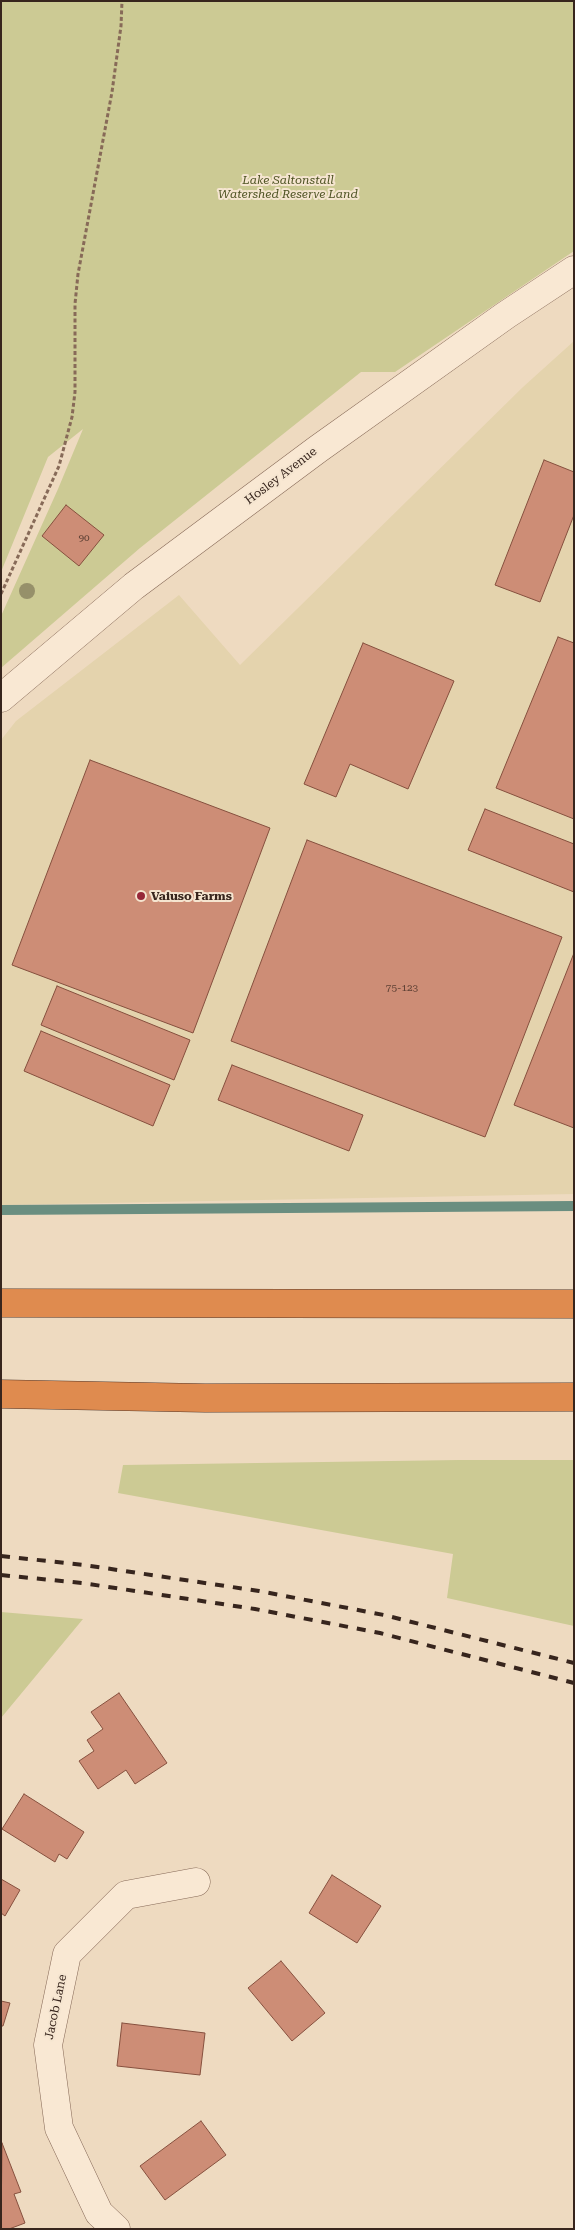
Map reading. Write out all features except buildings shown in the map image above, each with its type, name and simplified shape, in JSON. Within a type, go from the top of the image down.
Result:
[{"type":"highway","points":[[1,1303],[574,1304]]},
{"type":"highway","points":[[1,1394],[205,1398],[574,1397]]},
{"type":"street","name":"Hosley Avenue","points":[[1,698],[158,568],[318,449],[506,315],[574,270]]},
{"type":"street","name":"Jacob Lane","points":[[116,2229],[99,2213],[59,2128],[48,2045],[67,1954],[126,1895],[196,1882]]},
{"type":"path","points":[[1,594],[59,466],[72,417],[75,392],[75,304],[78,274],[112,92],[121,26],[122,1]]},
{"type":"shaded area","name":"Vaiuso Farms","points":[[574,341],[574,1194],[1,1205],[1,740],[16,721],[179,595],[240,665],[523,387]]},
{"type":"green space","name":"Lake Saltonstall Watershed Reserve Land","points":[[1,1],[574,1],[574,251],[395,372],[361,372],[140,548],[1,668],[1,616],[83,429],[48,457],[1,572]]},
{"type":"green space","points":[[574,1460],[574,1626],[447,1598],[453,1554],[118,1493],[123,1465]]},
{"type":"green space","points":[[1,1612],[83,1619],[1,1718]]},
{"type":"waterway","points":[[1,1210],[574,1206]]},
{"type":"railway","points":[[1,1556],[84,1565],[259,1591],[384,1615],[574,1663]]},
{"type":"railway","points":[[1,1575],[82,1583],[255,1609],[380,1633],[574,1683]]},
{"type":"place","name":"Vaiuso Farms","points":[[141,896]]}]
